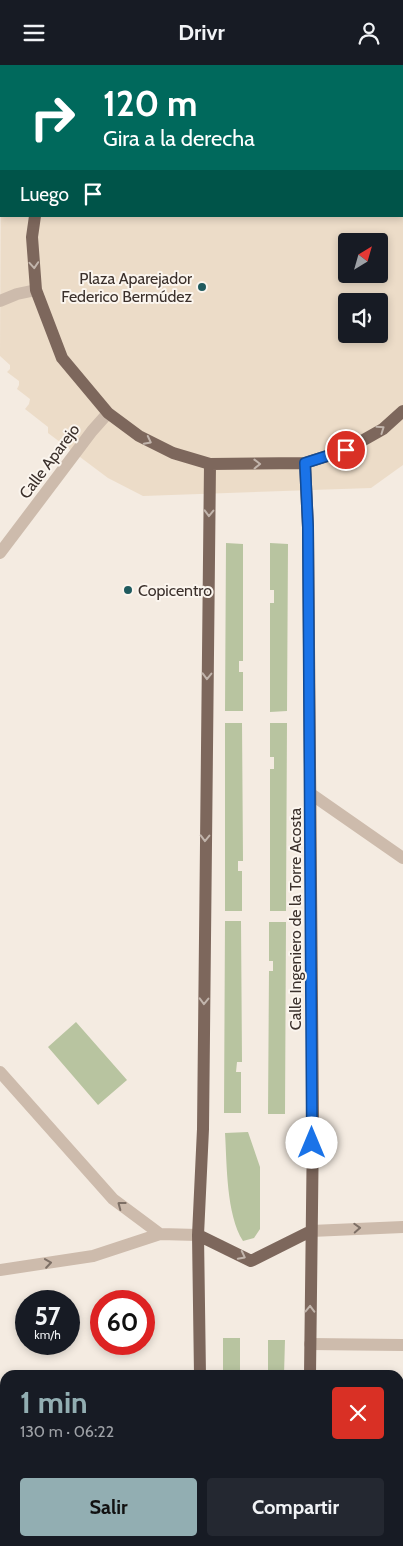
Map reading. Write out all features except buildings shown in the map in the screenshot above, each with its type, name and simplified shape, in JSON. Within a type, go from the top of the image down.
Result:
[{"type":"main road","points":[[36,217],[32,237],[36,290],[62,357],[108,413],[139,436],[173,453],[210,464],[305,463],[346,450],[383,429],[403,411]]},
{"type":"main road","name":"Calle Ingeniero de la Torre Acosta","points":[[305,463],[308,527],[313,1115],[310,1370]]},
{"type":"main road","points":[[200,1370],[198,1235],[202,1129],[210,464]]},
{"type":"main road","points":[[198,1235],[251,1261],[311,1231]]},
{"type":"street","points":[[0,301],[17,294],[36,290]]},
{"type":"street","name":"Calle Aparejo","points":[[0,553],[92,431],[108,413]]},
{"type":"street","points":[[311,794],[403,858]]},
{"type":"street","points":[[0,1072],[113,1199],[160,1234]]},
{"type":"street","points":[[311,1231],[403,1227]]},
{"type":"street","points":[[0,1271],[93,1256],[160,1234],[198,1235]]},
{"type":"street","points":[[310,1344],[403,1345]]},
{"type":"green space","points":[[226,543],[243,544],[243,661],[239,661],[239,672],[243,672],[243,711],[225,711]]},
{"type":"green space","points":[[270,543],[288,544],[287,711],[270,712],[270,603],[274,603],[274,590],[270,590]]},
{"type":"green space","points":[[225,723],[242,723],[243,861],[238,861],[238,871],[242,871],[242,911],[225,911]]},
{"type":"green space","points":[[270,723],[287,723],[286,911],[270,911],[270,769],[274,769],[274,757],[270,757]]},
{"type":"green space","points":[[225,921],[241,921],[242,1062],[237,1062],[236,1072],[241,1072],[241,1113],[224,1113]]},
{"type":"green space","points":[[269,922],[286,922],[285,1114],[268,1114],[269,971],[273,971],[273,961],[269,961]]},
{"type":"green space","points":[[76,1022],[127,1080],[98,1105],[48,1047]]},
{"type":"green space","points":[[248,1132],[260,1167],[260,1229],[254,1238],[243,1241],[237,1230],[230,1203],[225,1133]]},
{"type":"green space","points":[[223,1338],[240,1338],[240,1370],[223,1370]]},
{"type":"green space","points":[[268,1340],[285,1340],[284,1370],[268,1370]]},
{"type":"shaded area","name":"Plaza Aparejador Federico Bermúdez","points":[[1,217],[403,217],[403,465],[371,488],[143,496],[108,478],[48,433],[48,427],[25,409],[30,399],[17,389],[19,381],[7,372],[10,369],[10,365],[0,356]]},
{"type":"place","name":"Plaza Aparejador Federico Bermúdez","points":[[202,287]]},
{"type":"place","name":"Copicentro","points":[[128,590]]},
{"type":"route","points":[[312,1143],[311,775],[308,527],[305,463],[346,450]]}]
